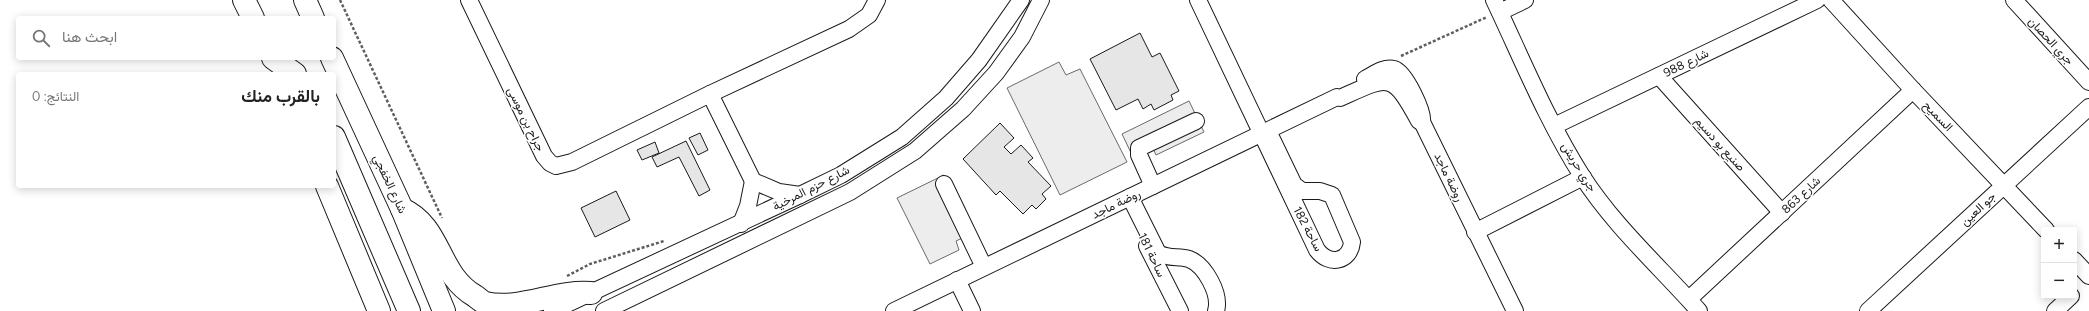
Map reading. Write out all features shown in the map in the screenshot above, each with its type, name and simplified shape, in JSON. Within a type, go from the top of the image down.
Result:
[{"type":"highway","points":[[244,0],[252,16]]},
{"type":"highway","points":[[305,0],[312,16]]},
{"type":"highway","points":[[273,60],[277,72]]},
{"type":"highway","points":[[275,60],[292,72]]},
{"type":"highway","name":"شارع الخفجي","points":[[333,60],[402,209],[444,311]]},
{"type":"highway","points":[[336,142],[409,311]]},
{"type":"highway","points":[[328,188],[379,311]]},
{"type":"highway","points":[[402,209],[414,215],[424,224],[452,276],[459,284],[485,303],[514,305],[566,294],[591,293]]},
{"type":"highway","points":[[363,272],[360,290],[364,311]]},
{"type":"street","name":"جراح بن موسى","points":[[469,0],[544,156],[550,163],[556,166],[572,162],[710,94],[849,29],[869,15],[877,0]]},
{"type":"street","name":"شارع حزم المرخية","points":[[552,311],[741,224],[841,175],[902,137],[941,103],[979,60],[1018,7],[1021,0]]},
{"type":"street","name":"شارع حزم المرخية","points":[[604,311],[850,192],[915,151],[963,109],[996,73],[1022,37],[1041,0]]},
{"type":"street","points":[[1198,0],[1265,133]]},
{"type":"street","points":[[1497,6],[1525,0]]},
{"type":"street","name":"شارع 988","points":[[1554,126],[1818,0]]},
{"type":"street","name":"السميح","points":[[1831,0],[1913,90],[2043,227]]},
{"type":"street","name":"جري الحصان","points":[[2014,0],[2089,82]]},
{"type":"street","name":"جري حريش","points":[[1497,6],[1554,126],[1583,177],[1618,222],[1694,305]]},
{"type":"street","name":"روضة ماجد","points":[[1337,97],[1338,93],[1376,73],[1393,68],[1401,73],[1416,101],[1422,122],[1515,311]]},
{"type":"street","name":"صنيع بو دسيم","points":[[1659,76],[1782,212]]},
{"type":"street","name":"روضة ماجد","points":[[894,311],[984,266],[1265,133],[1337,97],[1340,98],[1373,83],[1389,81],[1401,90],[1419,121],[1422,122]]},
{"type":"street","name":"شارع 863","points":[[1694,305],[1782,212],[1913,90]]},
{"type":"street","points":[[710,94],[753,181],[748,206],[741,224]]},
{"type":"street","name":"جو العين","points":[[1868,311],[2089,107]]},
{"type":"street","points":[[1153,186],[1139,155],[1139,148],[1196,121]]},
{"type":"street","name":"ساحة 182","points":[[1265,133],[1294,186],[1298,190],[1309,192],[1326,192],[1335,199],[1352,242],[1348,253],[1338,260],[1332,261],[1321,255],[1300,215],[1265,133]]},
{"type":"street","points":[[1475,232],[1583,177]]},
{"type":"street","points":[[753,181],[779,192],[800,195]]},
{"type":"street","points":[[944,184],[984,266]]},
{"type":"street","points":[[1300,215],[1302,202],[1309,192]]},
{"type":"street","name":"ساحة 181","points":[[1127,198],[1158,253],[1174,258],[1187,259],[1198,265],[1209,280],[1216,299],[1216,311]]},
{"type":"street","name":"ساحة 181","points":[[1127,198],[1165,283],[1180,311]]},
{"type":"street","points":[[1165,283],[1167,270],[1174,258]]},
{"type":"street","points":[[2076,263],[2089,278],[2077,290]]},
{"type":"street","points":[[957,280],[972,311]]},
{"type":"street","points":[[2054,311],[2068,299]]},
{"type":"path","points":[[340,0],[443,220]]},
{"type":"path","points":[[1393,68],[1402,55],[1497,6]]},
{"type":"path","points":[[566,276],[590,264],[665,240]]},
{"type":"shaded area","points":[[1059,62],[1066,75],[1080,69],[1127,162],[1060,195],[1007,88]]},
{"type":"shaded area","points":[[1189,101],[1204,132],[1156,155],[1152,146],[1132,155],[1122,134]]},
{"type":"shaded area","points":[[944,175],[973,233],[956,241],[959,250],[930,264],[897,198]]},
{"type":"building","points":[[1140,33],[1152,57],[1160,53],[1179,91],[1171,95],[1173,100],[1154,110],[1151,104],[1143,109],[1138,99],[1116,110],[1090,59]]},
{"type":"building","points":[[1000,123],[1014,138],[1004,147],[1011,154],[1021,145],[1033,158],[1028,162],[1051,186],[1042,194],[1046,199],[1036,209],[1032,205],[1023,214],[1000,191],[996,195],[963,159]]},
{"type":"building","points":[[700,133],[708,150],[698,155],[689,138]]},
{"type":"building","points":[[686,141],[710,190],[699,196],[679,157],[657,167],[652,157]]},
{"type":"building","points":[[655,142],[659,153],[642,160],[637,150]]},
{"type":"building","points":[[616,191],[630,220],[595,237],[581,208]]}]
